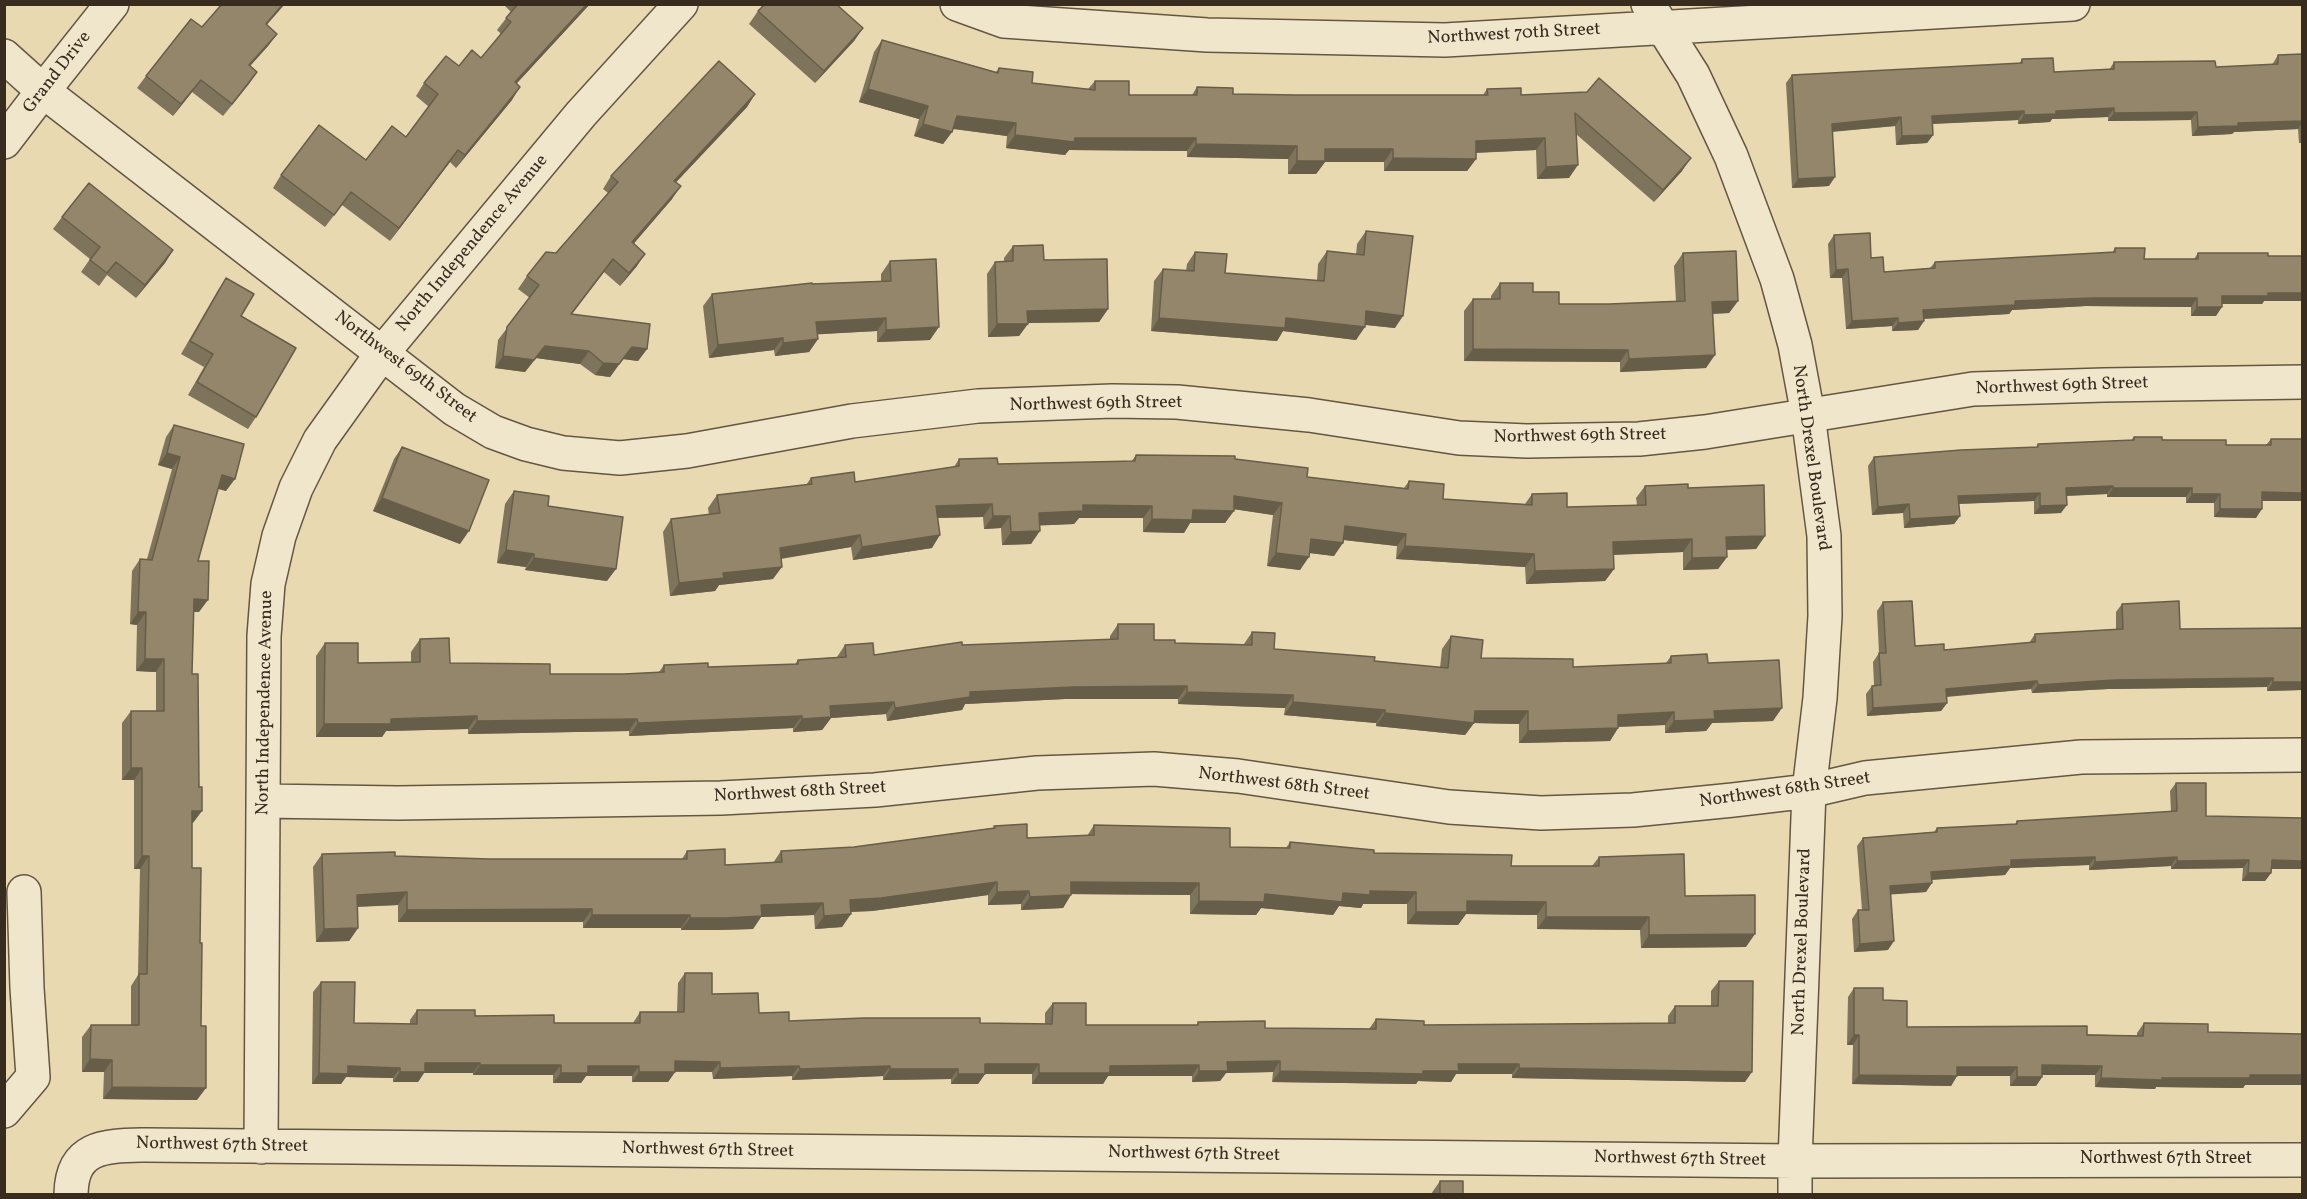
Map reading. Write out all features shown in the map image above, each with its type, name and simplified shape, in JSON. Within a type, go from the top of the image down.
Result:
[{"type":"street","name":"Grand Drive","points":[[4,142],[112,4]]},
{"type":"street","name":"North Independence Avenue","points":[[261,1147],[264,636],[268,584],[279,536],[296,488],[320,440],[383,352],[581,114],[681,4]]},
{"type":"street","name":"Northwest 70th Street","points":[[957,4],[1004,21],[1207,35],[1445,40],[1656,16],[2073,4]]},
{"type":"street","name":"North Drexel Boulevard","points":[[1656,16],[1693,75],[1731,156],[1777,279],[1795,345],[1808,415],[1824,536],[1825,616],[1820,698],[1809,791],[1795,1194]]},
{"type":"street","name":"Northwest 69th Street","points":[[4,56],[43,91],[454,409],[493,432],[526,444],[562,453],[620,458],[687,451],[852,421],[978,406],[1112,401],[1177,402],[1309,415],[1459,438],[1527,441],[1639,440],[1705,432],[1973,389],[2302,382]]},
{"type":"street","name":"Northwest 68th Street","points":[[263,801],[398,803],[721,798],[875,790],[1036,773],[1154,770],[1238,776],[1449,807],[1541,813],[1633,810],[1809,791],[1865,778],[2081,757],[2302,755]]},
{"type":"street","points":[[4,1111],[33,1077],[24,892]]},
{"type":"street","name":"Northwest 67th Street","points":[[71,1194],[72,1178],[86,1154],[115,1146],[1795,1161],[2302,1160]]},
{"type":"building","points":[[222,4],[283,4],[266,24],[277,34],[249,65],[257,72],[232,104],[201,80],[181,104],[146,76],[191,19],[202,27]]},
{"type":"building","points":[[518,4],[587,4],[515,82],[520,87],[465,155],[458,150],[399,228],[351,192],[334,215],[281,175],[319,125],[366,160],[392,126],[406,137],[438,94],[424,83],[446,56],[459,66],[472,50],[481,58],[511,22],[506,18]]},
{"type":"building","points":[[765,4],[836,4],[863,28],[824,71],[758,11]]},
{"type":"building","points":[[882,40],[998,73],[999,68],[1033,72],[1032,83],[1095,90],[1095,81],[1129,81],[1129,95],[1197,95],[1197,87],[1233,88],[1233,94],[1297,95],[1488,95],[1487,89],[1521,88],[1521,95],[1587,92],[1599,78],[1691,158],[1663,190],[1575,113],[1578,165],[1546,167],[1545,138],[1476,141],[1476,159],[1393,158],[1393,149],[1325,149],[1325,161],[1297,161],[1297,146],[1196,144],[1196,138],[1075,138],[1074,142],[1015,135],[1016,123],[957,116],[952,132],[923,124],[928,106],[868,89]]},
{"type":"building","points":[[2302,54],[2302,121],[2198,127],[2197,112],[2114,113],[2114,108],[2056,111],[2056,114],[2024,115],[2024,111],[1932,116],[1933,135],[1902,136],[1901,117],[1832,124],[1835,177],[1798,179],[1792,75],[2022,63],[2022,59],[2053,58],[2054,72],[2114,69],[2114,62],[2215,61],[2216,67],[2278,64],[2278,55]]},
{"type":"building","points":[[719,61],[755,94],[674,181],[681,186],[632,242],[645,254],[629,273],[613,259],[571,314],[650,324],[647,349],[632,347],[619,364],[603,363],[589,351],[545,346],[534,360],[503,356],[507,327],[539,285],[527,276],[546,252],[556,253],[618,182],[611,176]]},
{"type":"building","points":[[89,183],[173,250],[145,285],[116,262],[107,273],[90,260],[100,247],[62,217]]},
{"type":"building","points":[[1366,231],[1413,236],[1403,316],[1366,311],[1365,327],[1286,318],[1285,328],[1159,318],[1163,269],[1194,271],[1195,252],[1227,254],[1225,273],[1324,281],[1327,251],[1364,255]]},
{"type":"building","points":[[1870,233],[1871,258],[1883,257],[1884,272],[1935,268],[1935,262],[2115,252],[2115,248],[2145,248],[2144,259],[2198,259],[2198,253],[2268,253],[2268,256],[2302,256],[2302,293],[2222,296],[2222,307],[2197,307],[2197,298],[2015,301],[2015,305],[1923,310],[1924,321],[1898,323],[1898,318],[1852,321],[1848,269],[1836,270],[1834,235]]},
{"type":"building","points":[[1043,245],[1044,260],[1107,259],[1108,309],[1027,311],[1028,324],[997,324],[995,262],[1013,261],[1013,246]]},
{"type":"building","points":[[1736,251],[1738,301],[1712,302],[1715,355],[1629,359],[1628,350],[1473,349],[1473,299],[1500,299],[1500,283],[1533,283],[1533,292],[1559,292],[1559,304],[1685,301],[1683,253]]},
{"type":"building","points":[[936,259],[939,327],[886,330],[886,318],[816,322],[818,339],[783,343],[783,338],[718,345],[712,294],[812,283],[891,281],[890,261]]},
{"type":"building","points":[[226,278],[254,294],[241,316],[296,348],[256,417],[197,382],[213,354],[190,341]]},
{"type":"building","points":[[174,425],[244,444],[235,479],[222,475],[198,561],[209,561],[208,600],[194,599],[192,674],[198,674],[199,787],[202,787],[202,811],[192,811],[192,868],[201,868],[201,1026],[206,1026],[206,1088],[112,1087],[112,1060],[90,1059],[91,1025],[139,1025],[139,974],[147,974],[149,856],[142,856],[142,768],[131,768],[131,711],[164,711],[164,659],[145,659],[146,612],[138,612],[140,559],[152,560],[180,457],[167,453]]},
{"type":"building","points":[[2134,437],[2162,437],[2162,440],[2226,440],[2226,445],[2271,445],[2271,439],[2302,439],[2302,493],[2262,492],[2262,509],[2220,509],[2220,494],[2192,494],[2192,488],[2113,488],[2113,486],[2066,488],[2067,505],[2040,506],[2040,493],[1958,496],[1960,516],[1910,519],[1909,504],[1878,507],[1874,457],[2038,447],[2038,444],[2134,440]]},
{"type":"building","points":[[402,447],[489,480],[469,531],[382,498]]},
{"type":"building","points":[[1136,455],[1235,456],[1235,459],[1308,468],[1307,477],[1408,489],[1409,481],[1444,484],[1443,499],[1532,505],[1532,494],[1567,493],[1567,507],[1646,505],[1645,486],[1688,484],[1688,488],[1764,485],[1765,536],[1726,537],[1727,557],[1692,558],[1692,539],[1613,542],[1614,569],[1535,571],[1534,554],[1405,546],[1406,534],[1345,526],[1343,543],[1311,539],[1309,557],[1276,553],[1282,503],[1234,496],[1234,511],[1193,510],[1192,520],[1152,519],[1152,506],[1083,505],[1083,511],[1039,513],[1040,531],[1011,532],[1010,516],[993,516],[992,504],[936,506],[940,535],[862,547],[860,535],[780,548],[782,567],[723,573],[724,578],[679,583],[671,519],[720,513],[717,495],[812,484],[811,478],[854,472],[855,482],[959,466],[959,459],[997,458],[998,464],[1135,461]]},
{"type":"building","points":[[514,491],[549,496],[548,506],[623,517],[616,569],[534,558],[534,554],[506,550]]},
{"type":"building","points":[[1912,601],[1915,646],[1944,644],[1944,650],[2035,642],[2035,634],[2123,629],[2122,604],[2179,601],[2180,629],[2302,628],[2302,682],[2273,682],[2273,678],[2114,680],[2038,685],[2037,681],[1946,689],[1947,703],[1873,708],[1872,686],[1881,685],[1879,653],[1886,653],[1883,602]]},
{"type":"building","points":[[1118,624],[1154,624],[1154,640],[1175,640],[1175,643],[1252,645],[1252,632],[1275,633],[1274,649],[1375,657],[1374,661],[1448,668],[1451,636],[1483,640],[1481,658],[1573,659],[1573,667],[1671,663],[1671,656],[1707,654],[1708,663],[1779,660],[1782,708],[1714,711],[1715,719],[1674,721],[1674,712],[1618,715],[1618,728],[1528,731],[1528,711],[1475,711],[1474,723],[1385,713],[1385,710],[1293,702],[1293,695],[1187,692],[1187,686],[1073,687],[970,692],[970,697],[895,708],[894,702],[830,706],[831,717],[802,719],[802,716],[638,723],[637,719],[477,721],[477,716],[391,719],[391,724],[324,724],[325,643],[358,643],[358,663],[420,662],[420,639],[449,638],[450,663],[550,664],[550,674],[624,674],[664,672],[664,665],[708,663],[708,667],[798,664],[798,660],[846,657],[845,645],[873,643],[874,655],[962,642],[962,645],[1118,639]]},
{"type":"building","points":[[2176,783],[2206,783],[2206,816],[2302,818],[2302,861],[2272,860],[2271,873],[2248,873],[2249,860],[2177,861],[2177,857],[2095,862],[2095,857],[2011,860],[2011,866],[1931,872],[1932,883],[1890,886],[1894,941],[1860,944],[1858,910],[1869,910],[1863,838],[1937,832],[1937,828],[2017,824],[2017,821],[2177,811]]},
{"type":"building","points":[[1027,824],[1027,838],[1094,835],[1094,825],[1230,828],[1230,847],[1290,848],[1290,842],[1374,850],[1374,853],[1512,855],[1511,866],[1599,866],[1599,857],[1684,854],[1685,896],[1755,895],[1755,934],[1649,935],[1649,917],[1546,917],[1546,902],[1467,901],[1467,912],[1416,912],[1416,892],[1370,891],[1370,895],[1343,893],[1342,902],[1265,894],[1264,902],[1199,901],[1199,883],[1071,882],[1071,895],[1030,897],[1029,891],[997,892],[997,882],[850,900],[851,914],[824,916],[823,903],[761,905],[762,916],[725,918],[690,918],[690,915],[592,915],[592,909],[407,910],[407,892],[357,895],[358,928],[324,929],[322,854],[395,852],[395,856],[489,859],[687,859],[687,851],[725,849],[725,865],[782,862],[781,851],[854,847],[995,828],[994,826]]},
{"type":"building","points":[[685,973],[712,973],[712,994],[758,993],[759,1013],[789,1012],[789,1021],[864,1018],[980,1018],[980,1023],[1052,1024],[1053,1003],[1086,1003],[1086,1025],[1198,1025],[1198,1022],[1265,1021],[1265,1028],[1376,1029],[1376,1019],[1424,1021],[1424,1025],[1675,1023],[1675,1006],[1718,1006],[1719,981],[1753,981],[1752,1072],[1519,1068],[1519,1064],[1458,1064],[1459,1071],[1423,1071],[1423,1074],[1280,1071],[1280,1061],[1227,1062],[1228,1071],[1199,1071],[1199,1065],[1110,1066],[1110,1073],[1039,1073],[1039,1064],[985,1064],[985,1074],[958,1074],[958,1069],[890,1069],[890,1066],[800,1069],[799,1066],[720,1068],[720,1062],[675,1061],[675,1072],[639,1072],[639,1066],[588,1066],[588,1073],[561,1073],[561,1065],[425,1063],[425,1072],[400,1072],[400,1068],[348,1066],[348,1074],[319,1073],[321,982],[355,982],[354,1023],[417,1024],[417,1010],[475,1010],[475,1016],[554,1015],[554,1023],[640,1023],[640,1012],[684,1012]]},
{"type":"building","points":[[1854,988],[1883,988],[1883,1000],[1907,1001],[1907,1027],[2087,1026],[2087,1035],[2143,1036],[2144,1023],[2208,1024],[2208,1032],[2302,1034],[2302,1075],[2250,1075],[2250,1078],[2162,1078],[2162,1080],[2101,1078],[2102,1066],[2042,1065],[2042,1077],[2017,1077],[2017,1067],[1957,1067],[1957,1076],[1859,1075],[1859,1035],[1854,1035]]},
{"type":"building","points":[[1440,1181],[1463,1181],[1463,1194],[1440,1194]]}]
